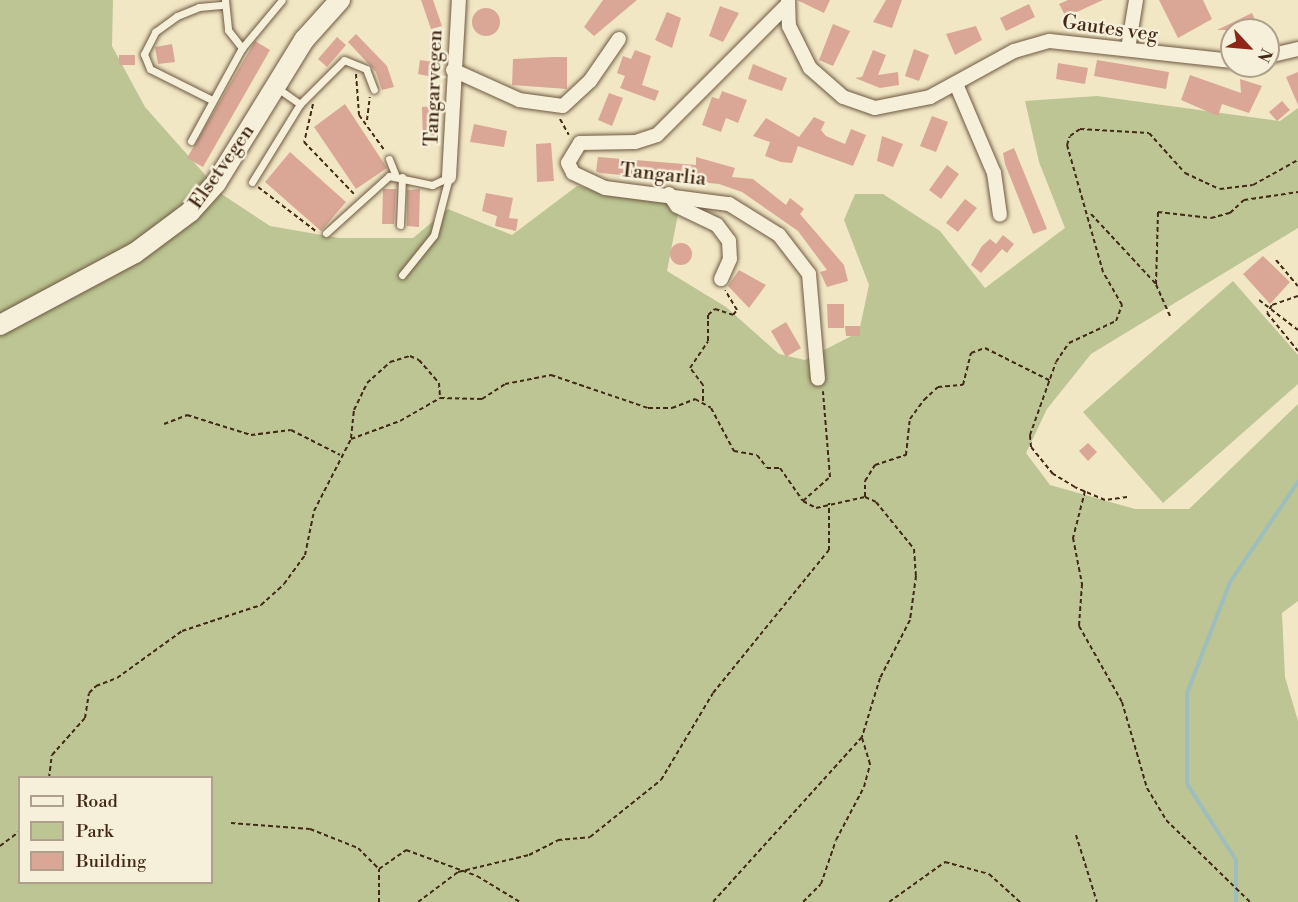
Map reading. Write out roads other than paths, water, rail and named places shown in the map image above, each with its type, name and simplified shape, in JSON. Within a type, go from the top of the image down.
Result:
[{"type":"main road","name":"Elsetvegen","points":[[0,325],[135,253],[180,222],[216,183],[304,40],[340,0]]},
{"type":"street","name":"Tangarvegen","points":[[449,177],[453,69],[459,0]]},
{"type":"street","points":[[1128,49],[1137,0]]},
{"type":"street","name":"Gautes veg","points":[[788,3],[789,26],[810,68],[853,102],[896,107],[956,84],[1014,51],[1050,40],[1220,60]]},
{"type":"street","name":"Tangarlia","points":[[788,3],[657,135],[576,145],[568,163],[581,178],[621,191],[669,194],[729,204],[763,223],[794,249],[812,290],[818,379]]},
{"type":"street","points":[[453,69],[519,100],[551,106],[573,101],[619,39]]},
{"type":"street","points":[[1280,53],[1298,49]]},
{"type":"street","points":[[956,84],[994,173],[1000,215]]},
{"type":"street","points":[[669,194],[678,206],[717,225],[729,241],[730,259],[721,279]]},
{"type":"lane","points":[[191,141],[242,48],[282,0]]},
{"type":"lane","points":[[212,100],[150,69],[144,54],[155,32],[177,16],[199,7],[225,3],[228,30],[242,48]]},
{"type":"lane","points":[[252,181],[300,105],[339,62],[357,62],[366,69],[374,90]]},
{"type":"lane","points":[[274,87],[300,105]]},
{"type":"lane","points":[[388,157],[399,177],[400,225]]},
{"type":"lane","points":[[326,233],[359,198],[382,179],[399,177],[432,185],[449,177]]},
{"type":"lane","points":[[402,275],[434,235],[449,177]]},
{"type":"waterway","points":[[1236,902],[1236,860],[1187,784],[1187,693],[1230,582],[1298,482]]}]
